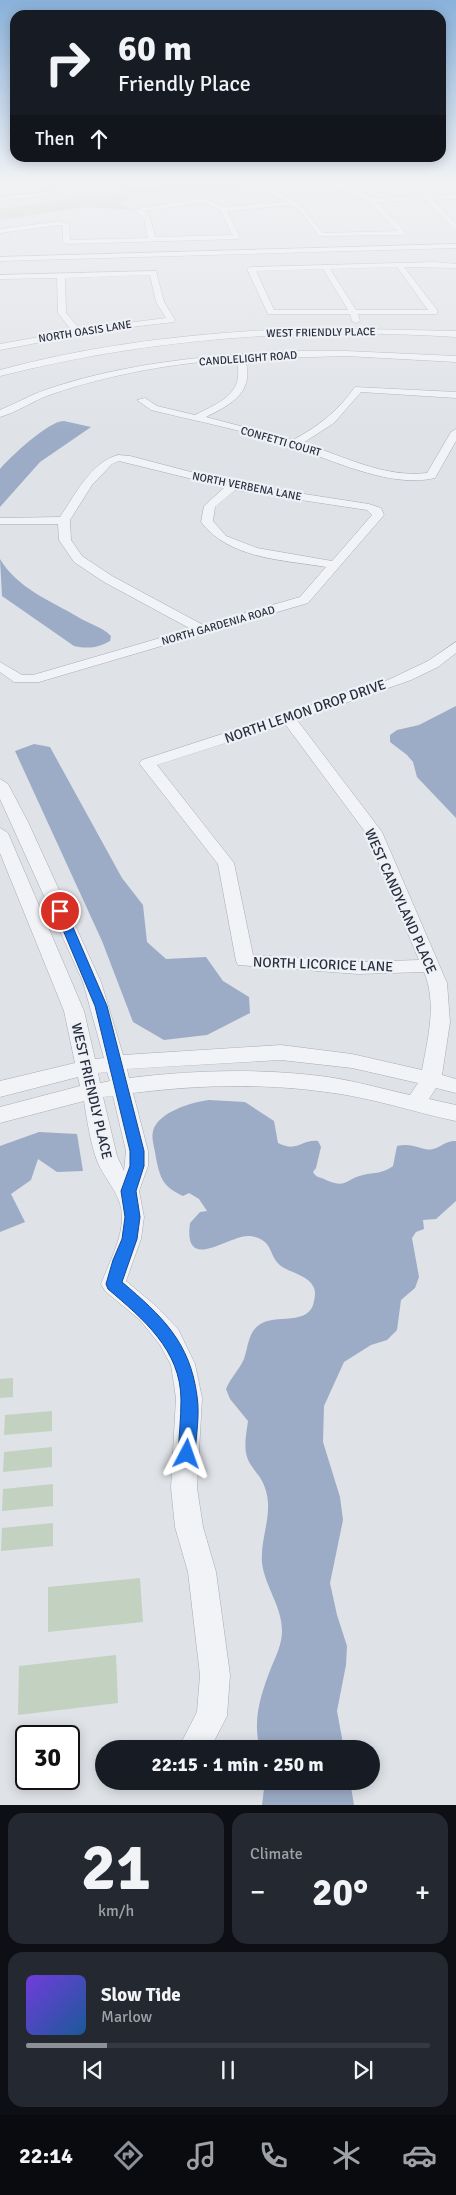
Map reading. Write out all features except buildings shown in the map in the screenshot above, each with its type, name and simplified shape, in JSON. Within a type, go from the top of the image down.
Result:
[{"type":"street","points":[[400,265],[434,312],[354,314],[271,312],[251,269],[426,264]]},
{"type":"street","points":[[437,264],[456,266]]},
{"type":"street","points":[[325,267],[354,314],[359,332]]},
{"type":"street","name":"NORTH OASIS LANE","points":[[0,347],[77,331],[171,320],[160,302],[153,273],[61,275]]},
{"type":"street","points":[[0,277],[61,275],[62,316],[66,323],[77,331]]},
{"type":"street","name":"WEST FRIENDLY PLACE","points":[[0,373],[74,354],[186,340],[359,332],[456,336]]},
{"type":"street","points":[[85,354],[120,373]]},
{"type":"street","name":"WEST FRIENDLY PLACE","points":[[0,378],[85,354]]},
{"type":"street","name":"CANDLELIGHT ROAD","points":[[0,414],[44,394],[120,373],[158,366],[240,358],[333,354],[455,356]]},
{"type":"street","points":[[197,418],[224,404],[243,384],[246,371],[240,358]]},
{"type":"street","points":[[2,360],[20,367]]},
{"type":"street","points":[[294,444],[327,426],[346,408],[358,389],[456,395]]},
{"type":"street","name":"CONFETTI COURT","points":[[142,400],[154,408],[294,444],[375,470],[421,479],[432,476],[456,432]]},
{"type":"street","name":"NORTH VERBENA LANE","points":[[64,520],[88,483],[108,462],[118,458],[233,486],[376,510]]},
{"type":"street","points":[[233,486],[210,506],[207,522],[222,538],[254,551],[335,566]]},
{"type":"street","name":"NORTH GARDENIA ROAD","points":[[0,666],[19,679],[34,678],[304,600],[378,515],[376,510]]},
{"type":"street","points":[[0,521],[64,520],[65,540],[78,559],[108,580],[148,599],[202,630]]},
{"type":"street","name":"NORTH LEMON DROP DRIVE","points":[[245,961],[226,863],[148,763],[289,719],[427,668],[456,646]]},
{"type":"street","name":"WEST CANDYLAND PLACE","points":[[289,719],[374,832],[438,984],[440,1022],[431,1079],[415,1104]]},
{"type":"street","name":"WEST FRIENDLY PLACE","points":[[0,784],[20,822],[101,1006],[137,1151],[137,1166],[128,1191]]},
{"type":"street","name":"WEST FRIENDLY PLACE","points":[[0,833],[66,989],[87,1068],[106,1156],[112,1171],[128,1191]]},
{"type":"street","name":"NORTH LICORICE LANE","points":[[245,961],[358,968],[430,966]]},
{"type":"street","points":[[0,1089],[116,1063],[196,1056],[288,1053],[394,1069],[456,1086]]},
{"type":"street","points":[[0,1115],[92,1091],[156,1082],[260,1079],[328,1084],[456,1113]]},
{"type":"street","points":[[128,1191],[133,1217],[130,1239],[120,1260],[114,1284],[148,1313],[169,1337],[182,1364],[190,1398],[184,1488],[189,1527],[202,1572],[215,1675],[212,1716],[198,1740]]},
{"type":"green space","points":[[13,1378],[13,1397],[0,1398],[0,1379]]},
{"type":"green space","points":[[52,1411],[52,1431],[4,1435],[5,1415]]},
{"type":"green space","points":[[52,1447],[52,1467],[3,1472],[4,1452]]},
{"type":"green space","points":[[53,1484],[53,1506],[2,1511],[3,1489]]},
{"type":"green space","points":[[53,1523],[53,1546],[1,1551],[2,1528]]},
{"type":"green space","points":[[140,1578],[143,1622],[48,1632],[48,1587]]},
{"type":"green space","points":[[116,1655],[118,1703],[18,1715],[19,1666]]},
{"type":"water","points":[[64,421],[91,427],[40,462],[0,507],[0,469],[12,456],[40,433],[58,422]]},
{"type":"water","points":[[0,559],[7,569],[25,586],[103,630],[111,636],[110,641],[93,647],[74,646],[2,596]]},
{"type":"water","points":[[456,706],[456,818],[417,777],[413,762],[390,742],[390,735],[397,730],[419,725]]},
{"type":"water","points":[[34,744],[50,747],[122,878],[143,905],[147,942],[166,959],[206,957],[223,981],[249,997],[250,1013],[207,1035],[164,1040],[133,1022],[102,941],[15,751]]},
{"type":"water","points":[[209,1100],[245,1102],[274,1121],[278,1143],[290,1147],[318,1141],[321,1147],[316,1168],[313,1172],[317,1176],[338,1184],[363,1175],[389,1169],[393,1166],[397,1146],[409,1145],[429,1150],[456,1141],[456,1201],[436,1219],[423,1220],[424,1229],[416,1232],[412,1238],[419,1277],[415,1288],[401,1300],[397,1330],[387,1340],[371,1345],[344,1362],[324,1406],[323,1442],[340,1497],[343,1520],[330,1583],[337,1615],[347,1646],[346,1665],[337,1711],[342,1740],[258,1740],[257,1717],[259,1707],[280,1645],[282,1631],[279,1613],[266,1580],[262,1563],[268,1509],[266,1491],[246,1455],[245,1444],[248,1421],[230,1399],[226,1389],[244,1359],[250,1336],[255,1328],[266,1322],[299,1317],[306,1314],[311,1309],[315,1292],[307,1279],[281,1266],[267,1244],[258,1238],[250,1236],[241,1237],[210,1248],[200,1249],[193,1247],[190,1238],[190,1223],[200,1212],[207,1211],[199,1199],[189,1193],[183,1196],[176,1193],[164,1181],[157,1165],[153,1131],[161,1118],[168,1113],[194,1103]]},
{"type":"water","points":[[39,1132],[77,1134],[83,1171],[57,1172],[38,1159],[31,1180],[11,1194],[25,1222],[0,1232],[0,1146]]},
{"type":"water","points":[[264,1790],[352,1790],[354,1805],[262,1805]]},
{"type":"route","points":[[60,911],[101,1006],[137,1151],[137,1166],[128,1191],[133,1217],[130,1239],[120,1260],[114,1284],[148,1313],[169,1337],[182,1364],[190,1398],[187,1454]]}]
